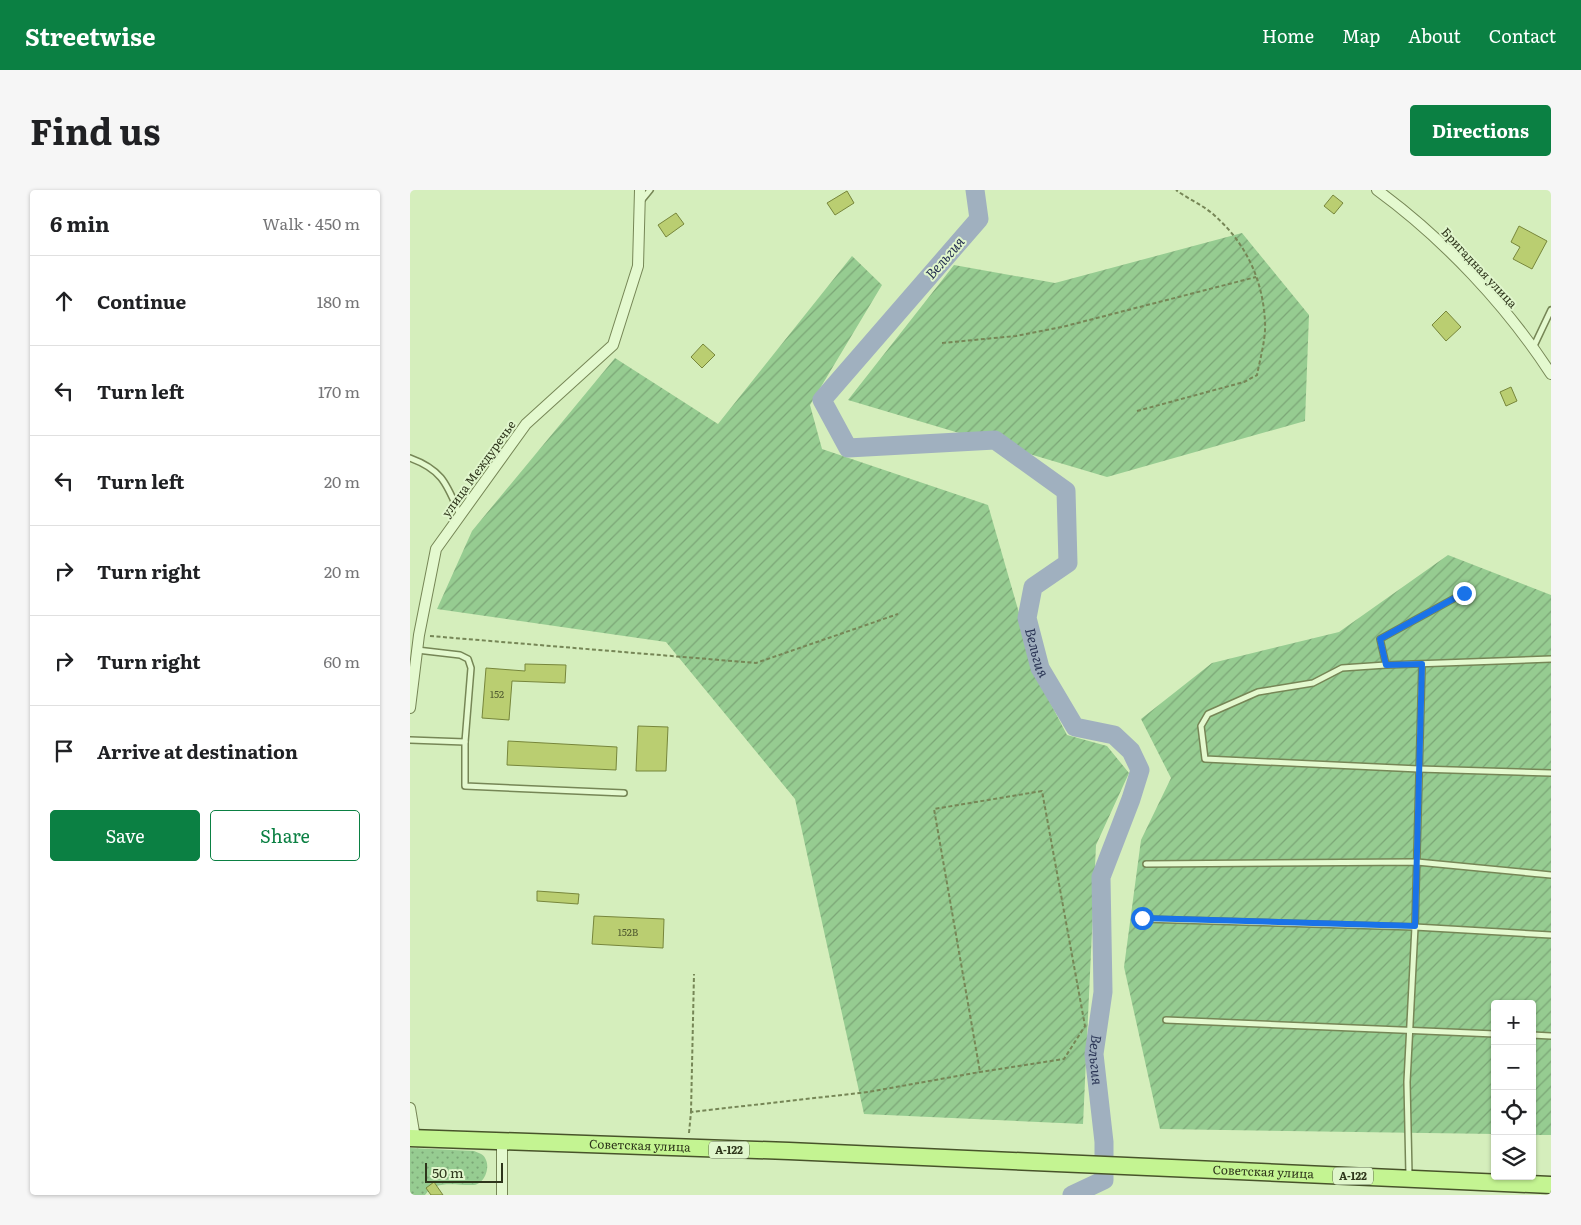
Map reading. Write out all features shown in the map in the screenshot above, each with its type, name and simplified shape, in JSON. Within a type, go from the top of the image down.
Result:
[{"type":"main road","name":"Советская улица","points":[[412,1138],[1155,1167],[1551,1185]]},
{"type":"street","name":"улица Междуречье","points":[[410,708],[416,650],[436,549],[526,424],[613,345],[638,266],[640,190]]},
{"type":"street","name":"Бригадная улица","points":[[1377,190],[1398,205],[1445,247],[1503,309],[1551,374]]},
{"type":"street","points":[[410,1108],[412,1138]]},
{"type":"street","points":[[502,1142],[502,1195]]},
{"type":"lane","points":[[639,203],[650,190]]},
{"type":"lane","points":[[1533,348],[1551,310]]},
{"type":"lane","points":[[410,458],[425,464],[446,482],[460,516]]},
{"type":"lane","points":[[1386,665],[1380,639],[1464,593]]},
{"type":"lane","points":[[416,650],[460,655],[468,659],[471,668],[465,742],[465,786],[624,793]]},
{"type":"lane","points":[[1551,659],[1342,668],[1312,683],[1258,692],[1208,714],[1200,726],[1205,759],[1551,773]]},
{"type":"lane","points":[[1410,1178],[1407,1082],[1415,926],[1422,664]]},
{"type":"lane","points":[[410,740],[465,742]]},
{"type":"lane","points":[[1146,864],[1417,862],[1551,875]]},
{"type":"lane","points":[[1142,918],[1415,926],[1551,935]]},
{"type":"lane","points":[[1166,1020],[1491,1034]]},
{"type":"lane","points":[[1536,1035],[1551,1036]]},
{"type":"path","points":[[1137,411],[1244,382],[1257,375],[1266,324],[1263,302],[1256,277],[1243,247],[1229,229],[1212,214],[1176,190]]},
{"type":"path","points":[[942,343],[1016,336],[1062,327],[1256,277]]},
{"type":"path","points":[[419,635],[756,663],[898,614]]},
{"type":"path","points":[[691,1112],[868,1092],[980,1072],[1064,1060],[1085,1026],[1042,791],[934,809],[980,1072]]},
{"type":"path","points":[[688,1148],[691,1112],[694,974]]},
{"type":"green space","points":[[1242,233],[1309,315],[1305,421],[1107,477],[848,400],[954,265],[1055,283]]},
{"type":"green space","points":[[852,256],[882,285],[810,405],[822,449],[988,505],[1038,679],[1067,735],[1107,746],[1129,773],[1096,845],[1083,1124],[864,1114],[795,799],[666,642],[437,609],[472,531],[615,358],[718,424]]},
{"type":"green space","points":[[1448,555],[1551,595],[1551,1135],[1536,1135],[1536,1000],[1491,1000],[1491,1134],[1160,1129],[1124,967],[1141,840],[1171,778],[1141,719],[1212,663],[1339,632]]},
{"type":"green space","points":[[410,1148],[474,1151],[485,1158],[487,1172],[478,1184],[447,1184],[435,1187],[425,1195],[410,1195]]},
{"type":"building","points":[[847,191],[854,203],[835,215],[827,203]]},
{"type":"building","points":[[1333,195],[1343,203],[1334,214],[1324,206]]},
{"type":"building","points":[[676,213],[684,224],[666,237],[658,225]]},
{"type":"building","points":[[1519,226],[1547,241],[1532,269],[1513,259],[1520,247],[1511,242]]},
{"type":"building","points":[[1446,311],[1461,327],[1446,341],[1432,325]]},
{"type":"building","points":[[703,344],[715,355],[702,368],[691,357]]},
{"type":"building","points":[[1511,387],[1517,401],[1506,406],[1500,392]]},
{"type":"building","points":[[525,664],[566,665],[565,683],[512,681],[509,720],[482,718],[486,668],[525,671]]},
{"type":"building","points":[[638,726],[668,727],[666,771],[636,771]]},
{"type":"building","points":[[508,741],[617,747],[616,770],[507,765]]},
{"type":"building","points":[[537,891],[579,894],[578,904],[537,901]]},
{"type":"building","points":[[594,916],[664,919],[663,948],[592,944]]},
{"type":"building","points":[[434,1182],[443,1195],[431,1195],[426,1188]]},
{"type":"waterway","name":"Вельгия","points":[[975,190],[979,219],[822,400],[848,448],[995,440],[1066,491],[1068,563],[1033,587],[1027,618],[1040,668],[1075,727],[1114,735],[1131,751],[1140,770],[1101,877],[1103,992],[1094,1054],[1104,1142],[1104,1180],[1072,1195]]},
{"type":"route","points":[[1142,918],[1415,926],[1422,664],[1386,665],[1380,639],[1464,593]]}]
